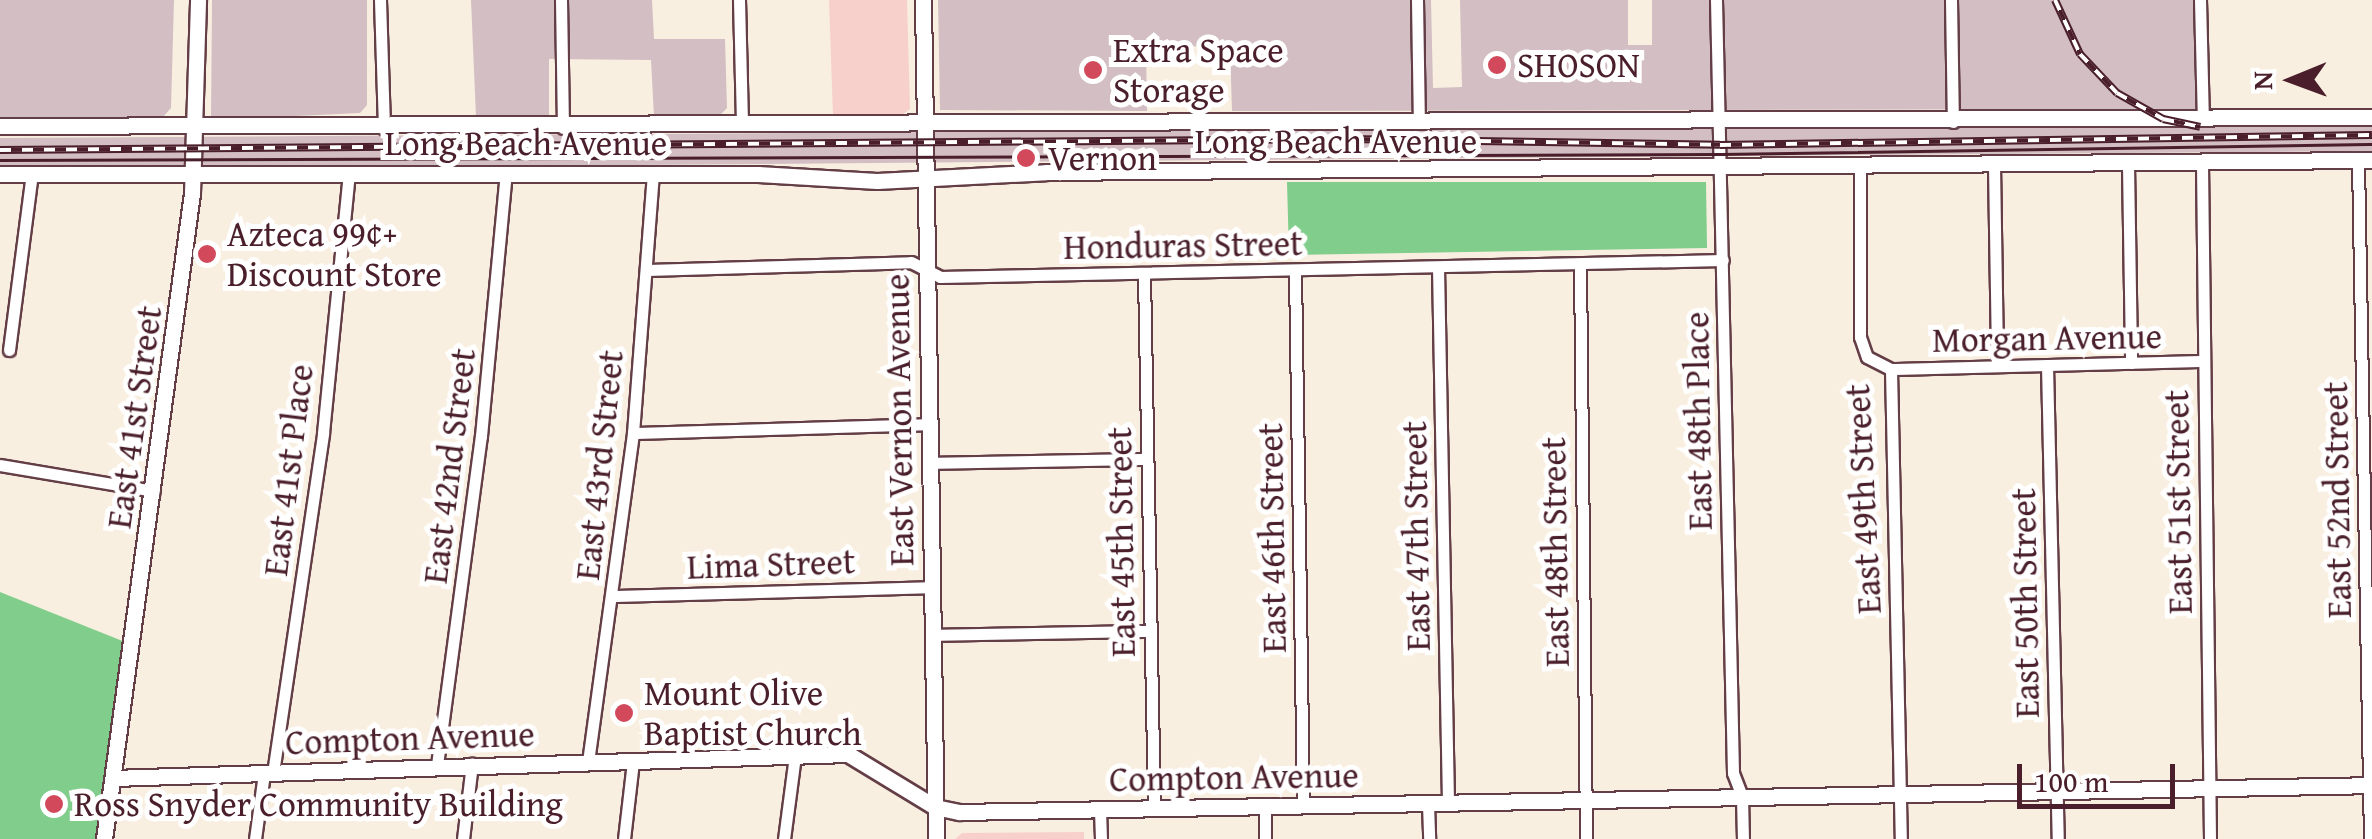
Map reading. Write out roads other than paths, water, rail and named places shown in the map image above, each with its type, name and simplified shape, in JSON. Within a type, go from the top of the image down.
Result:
[{"type":"street","name":"East 41st Street","points":[[104,839],[154,491],[193,175],[198,0]]},
{"type":"street","points":[[380,0],[384,129]]},
{"type":"street","points":[[560,0],[563,128]]},
{"type":"street","points":[[740,0],[742,125]]},
{"type":"street","name":"East Vernon Avenue","points":[[922,0],[936,839]]},
{"type":"street","points":[[1417,0],[1419,122]]},
{"type":"street","name":"East 48th Place","points":[[1716,0],[1733,773],[1742,796],[1743,839]]},
{"type":"street","points":[[1951,0],[1953,122]]},
{"type":"street","points":[[2200,0],[2203,119]]},
{"type":"street","name":"Long Beach Avenue","points":[[0,126],[384,129],[925,122],[1953,122],[2372,117]]},
{"type":"street","name":"Long Beach Avenue","points":[[0,174],[653,173],[926,180],[1046,172],[1722,170],[2365,160]]},
{"type":"street","name":"East 52nd Street","points":[[2365,160],[2370,839]]},
{"type":"street","name":"East 51st Street","points":[[2202,164],[2210,839]]},
{"type":"street","points":[[1994,165],[1997,365]]},
{"type":"street","points":[[2128,165],[2131,363]]},
{"type":"street","name":"East 49th Street","points":[[1860,167],[1860,337],[1867,357],[1891,369],[1901,839]]},
{"type":"street","name":"East 42nd Street","points":[[437,765],[481,436],[506,173]]},
{"type":"street","name":"East 43rd Street","points":[[588,762],[633,434],[653,173]]},
{"type":"street","points":[[9,350],[32,174]]},
{"type":"street","name":"East 41st Place","points":[[255,839],[323,433],[349,174]]},
{"type":"street","name":"Honduras Street","points":[[647,270],[911,262],[940,278],[1723,260]]},
{"type":"street","name":"East 48th Street","points":[[1580,264],[1586,839]]},
{"type":"street","name":"East 47th Street","points":[[1438,267],[1448,804]]},
{"type":"street","name":"East 46th Street","points":[[1296,270],[1303,805]]},
{"type":"street","name":"East 45th Street","points":[[1144,274],[1154,808]]},
{"type":"street","name":"Morgan Avenue","points":[[1891,369],[2204,361]]},
{"type":"street","name":"East 50th Street","points":[[2047,365],[2058,839]]},
{"type":"street","points":[[633,434],[930,424]]},
{"type":"street","points":[[930,463],[1147,459]]},
{"type":"street","points":[[0,465],[154,491]]},
{"type":"street","name":"Lima Street","points":[[612,596],[932,587]]},
{"type":"street","points":[[932,636],[1150,631]]},
{"type":"street","points":[[784,839],[795,756]]},
{"type":"street","name":"Compton Avenue","points":[[113,778],[437,765],[856,756],[935,807],[959,812],[2371,785]]},
{"type":"street","points":[[624,839],[633,761]]},
{"type":"street","points":[[463,839],[472,764]]},
{"type":"street","points":[[1428,804],[1429,839]]},
{"type":"street","points":[[1265,806],[1265,839]]},
{"type":"street","points":[[1100,810],[1101,839]]},
{"type":"tram line","points":[[0,160],[1721,154],[2372,144]]},
{"type":"railway","points":[[2055,0],[2080,54],[2117,93],[2163,119],[2200,127]]},
{"type":"railway","points":[[0,150],[1348,139],[1720,145],[2372,135]]},
{"type":"place","name":"SHOSON","points":[[1497,65]]},
{"type":"place","name":"Extra Space Storage","points":[[1093,70]]},
{"type":"place","name":"Vernon","points":[[1026,158]]},
{"type":"place","name":"Azteca 99¢+ Discount Store","points":[[207,254]]},
{"type":"place","name":"Mount Olive Baptist Church","points":[[624,713]]},
{"type":"place","name":"Ross Snyder Community Building","points":[[54,804]]}]
